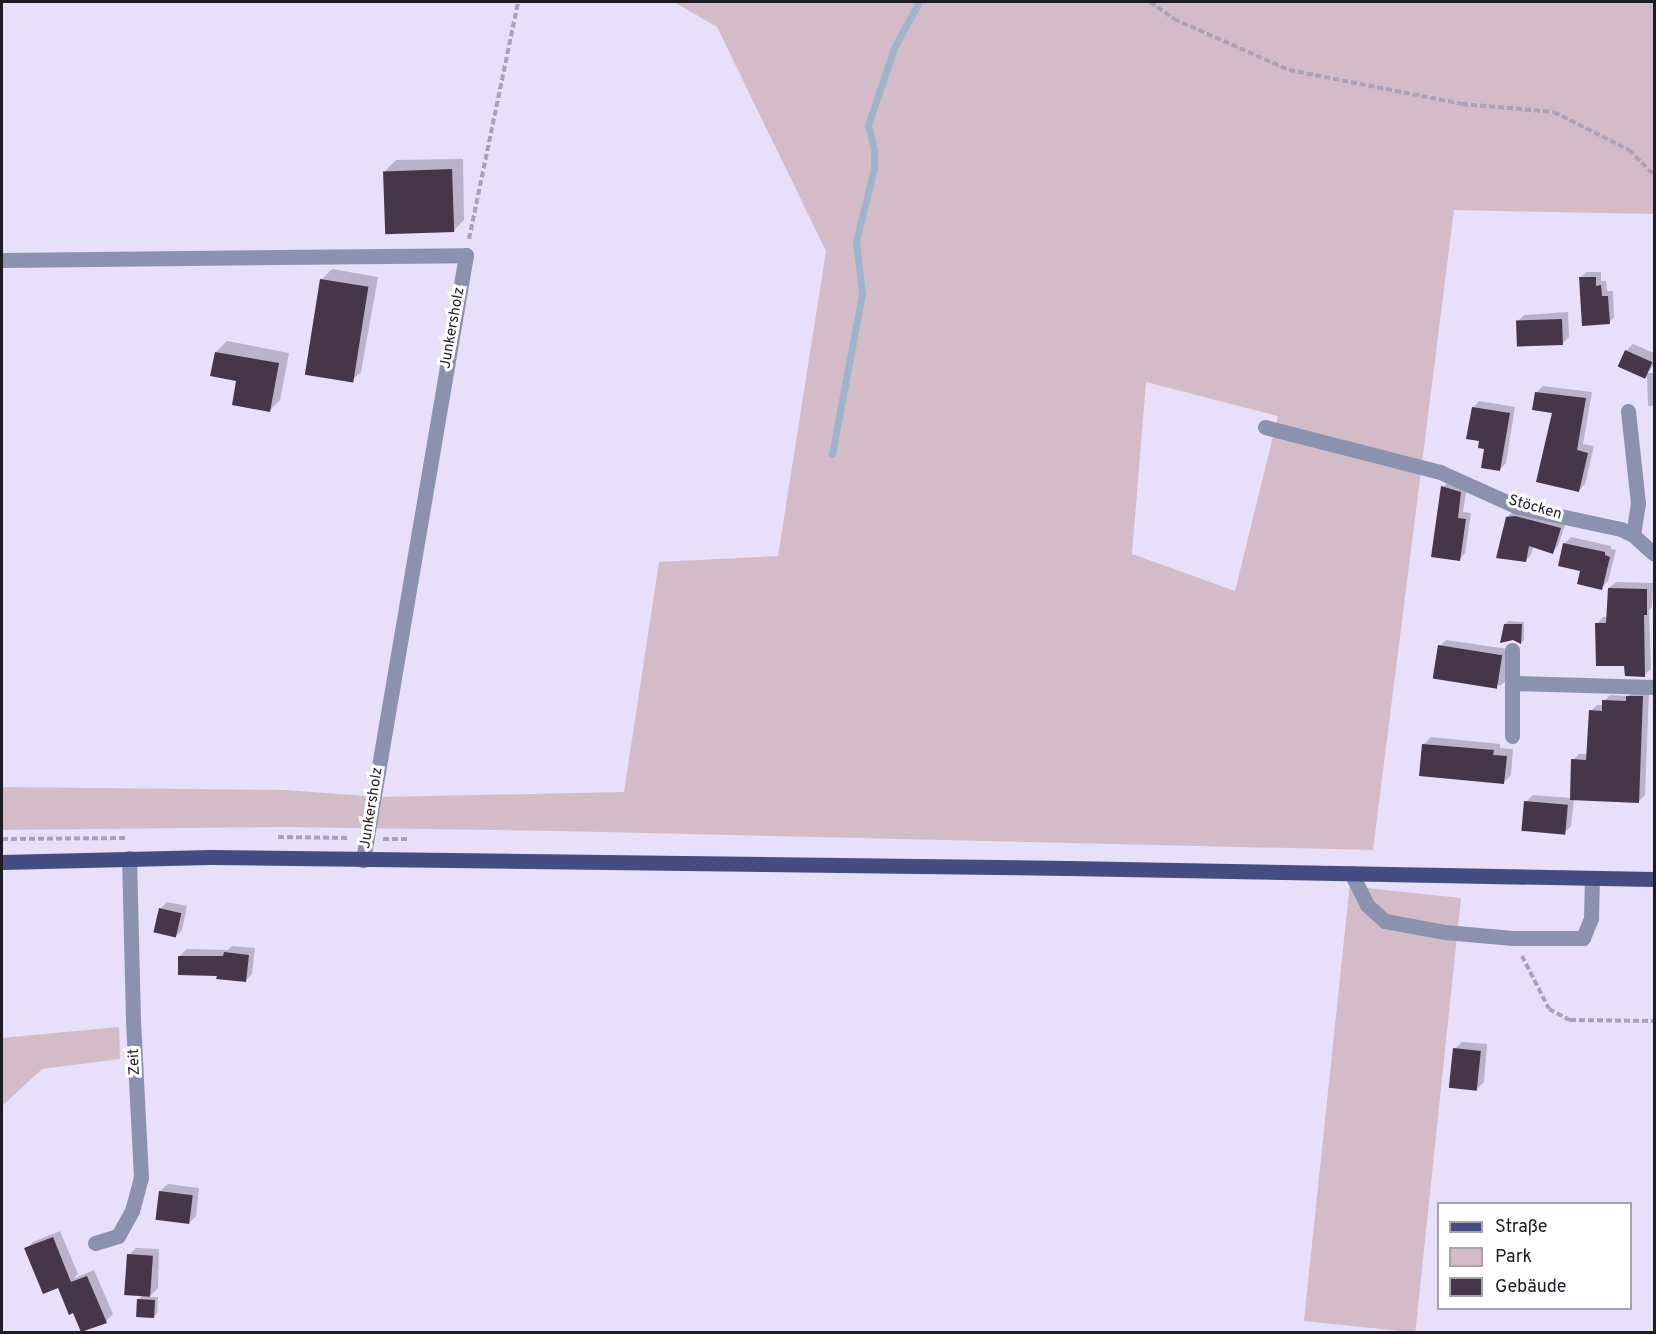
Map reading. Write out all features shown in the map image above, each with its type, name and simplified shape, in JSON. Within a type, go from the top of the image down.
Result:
[{"type":"main road","points":[[2,861],[129,858],[363,860],[1654,879]]},
{"type":"street","points":[[2,260],[466,255]]},
{"type":"street","name":"Junkersholz","points":[[363,860],[466,255]]},
{"type":"street","points":[[1628,411],[1638,503],[1633,535]]},
{"type":"street","name":"Stöcken","points":[[1265,427],[1440,472],[1518,507],[1621,529],[1633,535],[1654,554]]},
{"type":"street","points":[[1512,650],[1512,736]]},
{"type":"street","points":[[1512,683],[1654,687]]},
{"type":"street","name":"Zeit","points":[[95,1243],[118,1236],[132,1211],[141,1178],[133,1020],[129,858]]},
{"type":"street","points":[[1351,873],[1367,905],[1385,921],[1444,932],[1513,938],[1583,938],[1591,918],[1592,878]]},
{"type":"path","points":[[466,255],[518,2]]},
{"type":"path","points":[[1150,2],[1174,19],[1289,70],[1462,104],[1554,112],[1629,150],[1654,175]]},
{"type":"path","points":[[1513,938],[1549,1009],[1570,1020],[1654,1021]]},
{"type":"green space","points":[[674,2],[1654,2],[1654,214],[1454,210],[1373,850],[285,827],[2,830],[2,787],[285,790],[380,797],[624,792],[659,562],[778,556],[826,251],[717,27]],"holes":[[[1146,382],[1278,416],[1235,591],[1132,554]]]},
{"type":"green space","points":[[1350,886],[1461,898],[1415,1332],[1304,1321]]},
{"type":"green space","points":[[119,1027],[120,1059],[42,1069],[2,1106],[2,1038]]},
{"type":"building","points":[[452,169],[454,232],[385,234],[383,171]]},
{"type":"building","points":[[1579,277],[1596,277],[1596,286],[1601,285],[1602,296],[1608,296],[1610,324],[1582,326]]},
{"type":"building","points":[[320,279],[368,287],[353,382],[305,375]]},
{"type":"building","points":[[1562,319],[1563,345],[1517,347],[1516,321]]},
{"type":"building","points":[[1625,350],[1652,362],[1645,379],[1618,366]]},
{"type":"building","points":[[215,352],[279,363],[270,412],[232,405],[236,381],[210,376]]},
{"type":"building","points":[[1535,392],[1586,398],[1577,450],[1588,453],[1579,492],[1536,482],[1552,413],[1532,410]]},
{"type":"building","points":[[1472,407],[1510,413],[1500,471],[1481,468],[1484,449],[1478,448],[1479,441],[1466,439]]},
{"type":"building","points":[[1441,486],[1461,492],[1458,518],[1466,519],[1460,561],[1431,557]]},
{"type":"building","points":[[1515,516],[1561,528],[1553,554],[1529,546],[1526,562],[1496,558],[1506,517]]},
{"type":"building","points":[[1563,543],[1605,552],[1605,555],[1610,557],[1602,590],[1577,584],[1580,571],[1558,566]]},
{"type":"building","points":[[1608,588],[1647,589],[1647,615],[1644,615],[1645,677],[1625,676],[1624,666],[1596,666],[1595,623],[1606,623]]},
{"type":"building","points":[[1504,624],[1522,624],[1521,644],[1513,640],[1500,643]]},
{"type":"building","points":[[1438,645],[1502,655],[1497,689],[1433,679]]},
{"type":"building","points":[[1626,696],[1643,696],[1639,803],[1570,800],[1571,759],[1586,760],[1589,710],[1602,711],[1602,700],[1626,701]]},
{"type":"building","points":[[1422,744],[1494,750],[1493,755],[1507,756],[1504,784],[1419,776]]},
{"type":"building","points":[[1524,801],[1568,805],[1565,835],[1521,831]]},
{"type":"building","points":[[159,908],[181,913],[176,938],[153,932]]},
{"type":"building","points":[[224,952],[249,955],[246,982],[216,979],[217,976],[178,975],[178,956],[223,956]]},
{"type":"building","points":[[1453,1048],[1481,1051],[1477,1091],[1449,1088]]},
{"type":"building","points":[[159,1191],[193,1195],[189,1224],[155,1220]]},
{"type":"building","points":[[53,1237],[71,1282],[87,1276],[107,1323],[81,1332],[73,1313],[69,1315],[58,1288],[43,1294],[24,1248]]},
{"type":"building","points":[[127,1254],[153,1256],[150,1297],[124,1295]]},
{"type":"building","points":[[137,1299],[155,1300],[154,1318],[136,1317]]},
{"type":"waterway","points":[[832,454],[862,294],[856,241],[874,169],[874,150],[868,125],[894,48],[919,2]]}]
